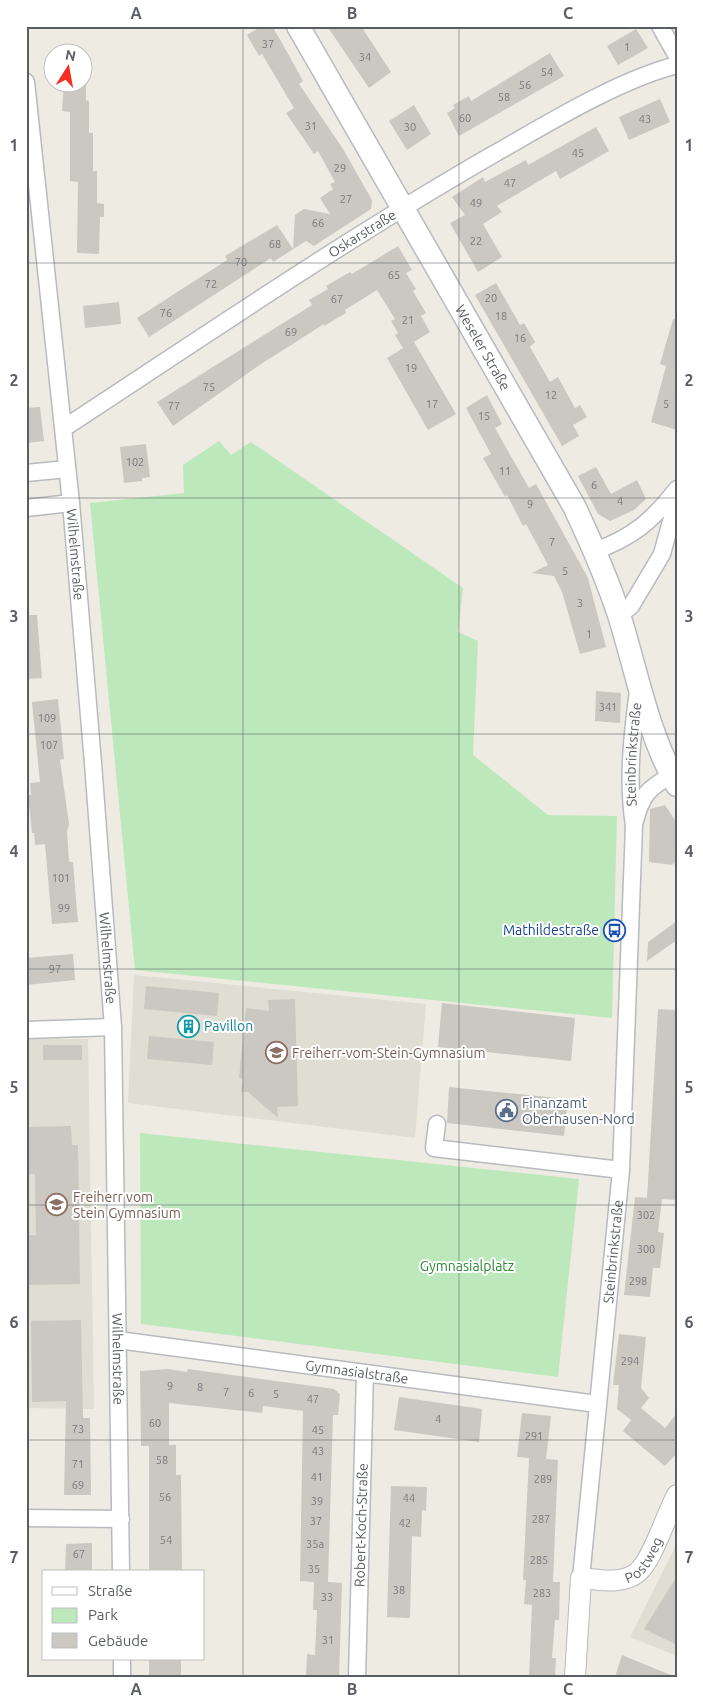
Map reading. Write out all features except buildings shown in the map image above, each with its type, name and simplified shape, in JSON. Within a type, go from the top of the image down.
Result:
[{"type":"main road","name":"Weseler Straße","points":[[298,26],[564,487],[595,551],[619,615],[652,729],[674,780]]},
{"type":"street","points":[[660,26],[677,56]]},
{"type":"street","name":"Oskarstraße","points":[[64,428],[403,207],[523,138],[622,86],[677,65]]},
{"type":"street","name":"Wilhelmstraße","points":[[26,82],[71,503],[113,1028],[122,1570]]},
{"type":"street","points":[[26,473],[67,469]]},
{"type":"street","points":[[595,551],[627,537],[646,524],[677,489]]},
{"type":"street","points":[[619,615],[631,606],[662,554],[677,500]]},
{"type":"street","points":[[26,508],[71,503]]},
{"type":"street","name":"Steinbrinkstraße","points":[[574,1677],[597,1404],[621,1170],[634,826],[630,799],[632,736],[639,683]]},
{"type":"street","name":"Steinbrinkstraße","points":[[634,826],[642,798],[649,789],[674,780]]},
{"type":"street","points":[[26,1030],[113,1028]]},
{"type":"street","points":[[437,1124],[434,1148],[621,1170]]},
{"type":"street","name":"Gymnasialstraße","points":[[118,1340],[597,1404]]},
{"type":"street","name":"Robert-Koch-Straße","points":[[357,1677],[365,1373]]},
{"type":"street","name":"Postweg","points":[[581,1578],[610,1580],[624,1578],[638,1572],[649,1555],[677,1496]]},
{"type":"street","points":[[26,1518],[121,1519]]},
{"type":"street","points":[[122,1660],[122,1677]]},
{"type":"shaded area","name":"Freiherr-vom-Stein-Gymnasium","points":[[134,975],[426,1004],[415,1138],[128,1103]]},
{"type":"shaded area","points":[[26,1039],[88,1039],[94,1409],[26,1408]]},
{"type":"shaded area","points":[[677,1543],[677,1656],[630,1637]]},
{"type":"green space","points":[[219,441],[231,455],[251,442],[463,588],[458,632],[478,641],[473,755],[548,815],[617,816],[612,1018],[135,970],[90,503],[184,493],[183,465]]},
{"type":"green space","name":"Gymnasialplatz","points":[[140,1133],[579,1179],[558,1377],[141,1324]]},
{"type":"place","name":"Mathildestraße","points":[[615,930]]},
{"type":"place","name":"Pavillon","points":[[188,1026]]},
{"type":"place","name":"Freiherr-vom-Stein-Gymnasium","points":[[276,1053]]},
{"type":"place","name":"Finanzamt Oberhausen-Nord","points":[[506,1111]]},
{"type":"place","name":"Freiherr vom Stein Gymnasium","points":[[57,1205]]}]
